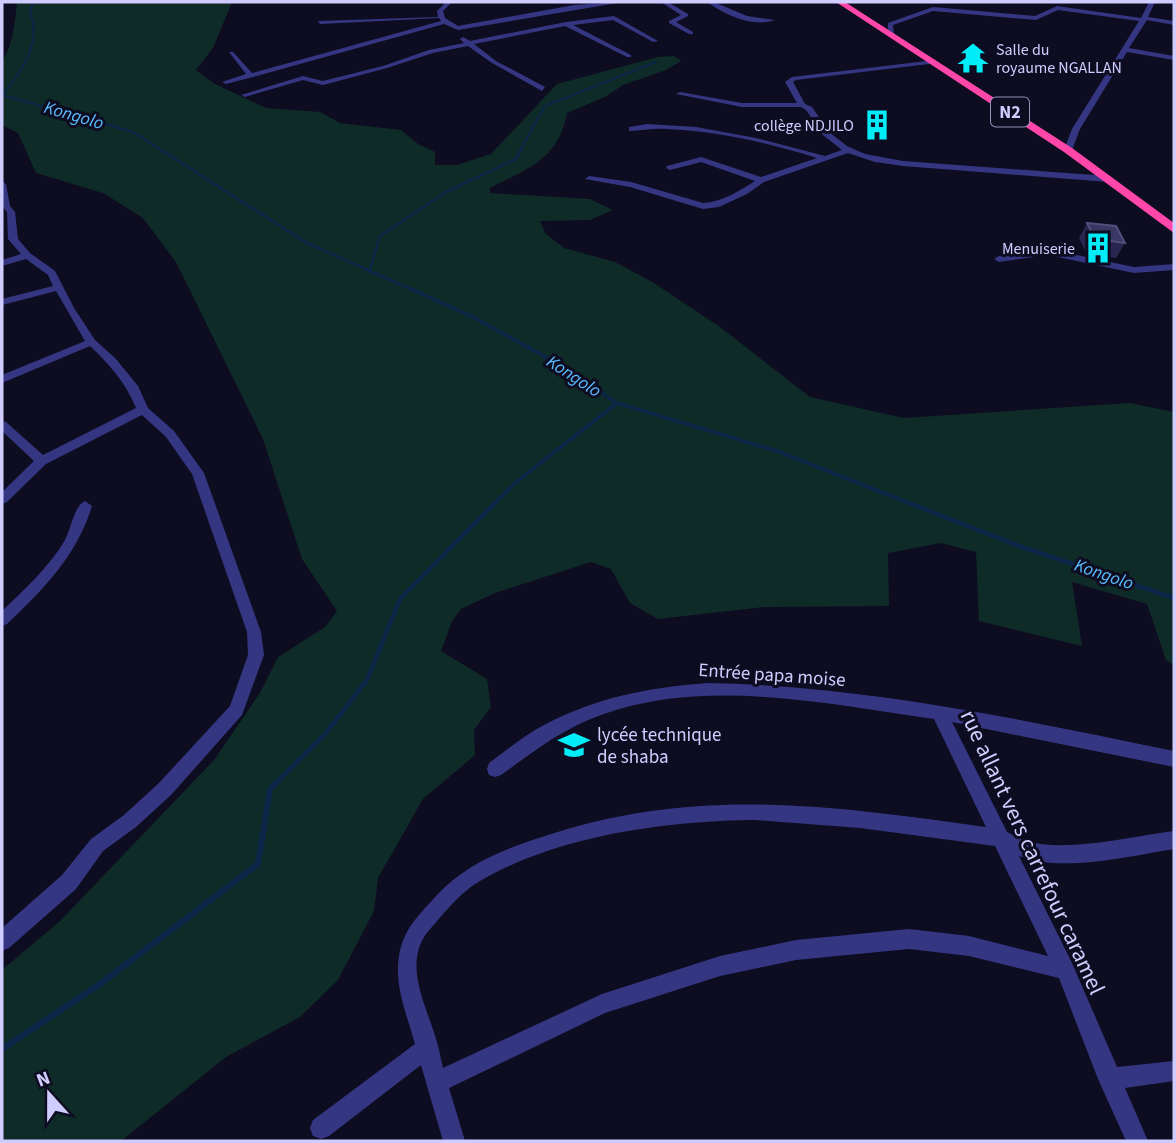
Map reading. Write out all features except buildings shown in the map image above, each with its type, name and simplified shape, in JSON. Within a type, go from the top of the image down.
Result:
[{"type":"highway","name":"N2","points":[[840,2],[1069,150],[1174,229]]},
{"type":"street","points":[[442,20],[440,11],[449,2]]},
{"type":"street","points":[[320,22],[442,20],[458,28],[566,8],[620,2]]},
{"type":"street","points":[[664,2],[686,15],[671,22],[691,33]]},
{"type":"street","points":[[710,2],[725,8],[737,18],[772,20]]},
{"type":"street","points":[[1069,150],[1076,129],[1100,93],[1152,2]]},
{"type":"street","points":[[891,35],[890,24],[933,9],[1036,18],[1057,8],[1174,23]]},
{"type":"street","points":[[245,95],[303,78],[323,83],[385,67],[431,51],[566,24],[614,18],[654,41]]},
{"type":"street","points":[[226,82],[442,20]]},
{"type":"street","points":[[566,24],[629,56]]},
{"type":"street","points":[[458,28],[456,33],[494,62],[542,89]]},
{"type":"street","points":[[1124,49],[1174,58]]},
{"type":"street","points":[[231,53],[251,76]]},
{"type":"street","points":[[802,105],[789,82],[794,78],[935,62]]},
{"type":"street","points":[[680,94],[742,106],[802,105],[810,109],[812,117],[826,133],[849,150],[884,160],[1043,176],[1108,179]]},
{"type":"street","points":[[632,129],[645,126],[693,129],[804,151],[824,158]]},
{"type":"street","points":[[589,179],[631,185],[703,206],[716,205],[744,192],[761,180],[849,150]]},
{"type":"street","points":[[670,168],[701,159],[761,180]]},
{"type":"street","points":[[2,184],[6,206],[11,212],[13,239],[27,255],[52,273],[91,342],[113,360],[134,389],[143,410],[170,434],[198,473],[254,632],[256,655],[236,710],[209,743],[130,821],[97,845],[69,882],[2,941]]},
{"type":"street","points":[[999,259],[1048,252],[1134,270],[1149,271],[1174,267]]},
{"type":"street","points":[[2,262],[27,255]]},
{"type":"street","points":[[2,302],[59,287]]},
{"type":"street","points":[[2,379],[91,342]]},
{"type":"street","points":[[2,499],[42,461],[143,410]]},
{"type":"street","points":[[2,425],[42,461]]},
{"type":"street","points":[[2,620],[35,589],[66,550],[79,529],[85,506]]},
{"type":"street","name":"Entrée papa moise","points":[[495,769],[546,731],[582,714],[663,691],[715,687],[771,691],[939,712]]},
{"type":"street","name":"rue allant vers carrefour caramel","points":[[939,712],[1174,758]]},
{"type":"street","name":"rue allant vers carrefour caramel","points":[[939,712],[1065,970],[1137,1141]]},
{"type":"street","points":[[454,1141],[408,983],[407,963],[412,939],[423,923],[467,879],[525,852],[607,827],[662,817],[720,812],[828,815],[1000,838],[1026,850],[1039,852],[1112,849],[1174,840]]},
{"type":"street","points":[[438,1082],[602,1004],[720,967],[796,950],[909,939],[969,946],[1065,970]]},
{"type":"street","points":[[321,1128],[428,1047]]},
{"type":"street","points":[[1110,1079],[1174,1071]]},
{"type":"green space","points":[[17,2],[232,2],[213,48],[196,70],[215,84],[266,108],[320,112],[340,123],[401,130],[418,144],[435,152],[435,165],[457,165],[491,154],[557,84],[658,57],[674,56],[681,61],[666,70],[623,85],[605,97],[567,113],[557,142],[549,152],[529,168],[490,188],[490,193],[590,199],[613,210],[590,220],[540,221],[546,234],[564,248],[615,262],[654,283],[720,327],[810,397],[904,418],[1130,403],[1174,412],[1174,665],[1166,660],[1147,604],[1072,582],[1082,646],[979,621],[976,552],[941,543],[888,553],[889,606],[764,607],[658,619],[630,603],[611,569],[591,562],[495,593],[461,609],[452,621],[441,651],[487,679],[491,707],[474,730],[475,755],[423,799],[378,878],[374,911],[338,980],[300,1017],[226,1057],[121,1141],[2,1141],[2,970],[61,920],[214,760],[260,693],[278,657],[325,627],[337,611],[302,559],[263,439],[176,262],[143,218],[103,193],[36,173],[18,133],[2,125],[2,60],[11,42]]},
{"type":"waterway","name":"Kongolo","points":[[4,94],[29,55],[34,34],[30,11],[34,2]]},
{"type":"waterway","points":[[533,127],[545,106],[656,62]]},
{"type":"waterway","name":"Kongolo","points":[[2,95],[112,126]]},
{"type":"waterway","points":[[369,271],[380,236],[448,191],[516,159],[534,125]]},
{"type":"waterway","name":"Kongolo","points":[[112,126],[133,132],[307,243],[369,271]]},
{"type":"waterway","name":"Kongolo","points":[[369,271],[415,291]]},
{"type":"waterway","name":"Kongolo","points":[[411,289],[473,317],[553,361],[617,403]]},
{"type":"waterway","points":[[495,503],[515,483],[617,403]]},
{"type":"waterway","name":"Kongolo","points":[[617,403],[777,451],[914,505]]},
{"type":"waterway","points":[[2,1049],[100,984],[258,864],[270,789],[326,733],[367,680],[400,599],[495,503]]},
{"type":"waterway","name":"Kongolo","points":[[909,503],[1019,546],[1174,598]]},
{"type":"place","name":"Salle du royaume NGALLAN","points":[[973,58]]},
{"type":"place","name":"collège NDJILO","points":[[877,125]]},
{"type":"place","name":"Menuiserie","points":[[1098,248]]},
{"type":"place","name":"lycée technique de shaba","points":[[574,745]]}]
